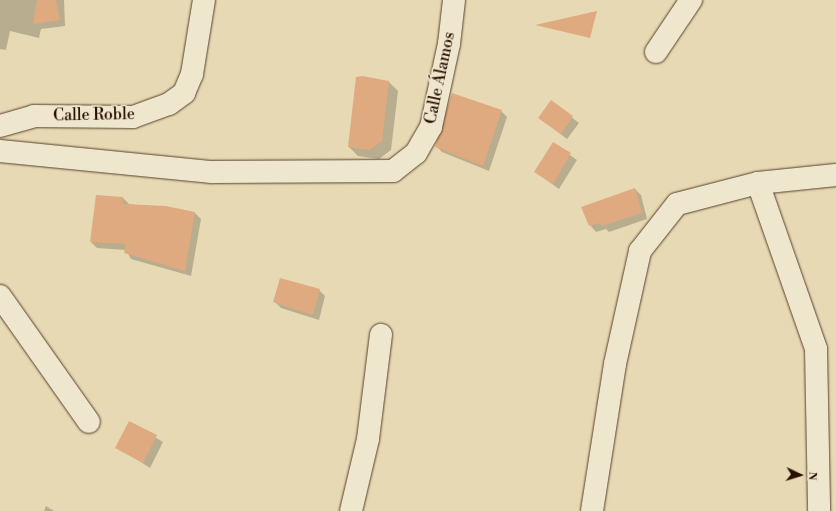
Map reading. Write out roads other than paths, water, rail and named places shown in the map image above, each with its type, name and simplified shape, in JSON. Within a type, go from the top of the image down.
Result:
[{"type":"street","name":"Calle Roble","points":[[0,126],[34,116],[133,117],[169,104],[184,93],[192,74],[204,0]]},
{"type":"street","name":"Calle Álamos","points":[[0,151],[212,172],[393,171],[416,153],[431,128],[449,44],[454,0]]},
{"type":"street","points":[[656,52],[691,0]]},
{"type":"street","points":[[592,511],[616,364],[640,251],[677,204],[758,183],[836,175]]},
{"type":"street","points":[[758,183],[816,349],[820,511]]},
{"type":"street","points":[[0,296],[89,422]]},
{"type":"street","points":[[351,511],[368,439],[381,335]]}]
